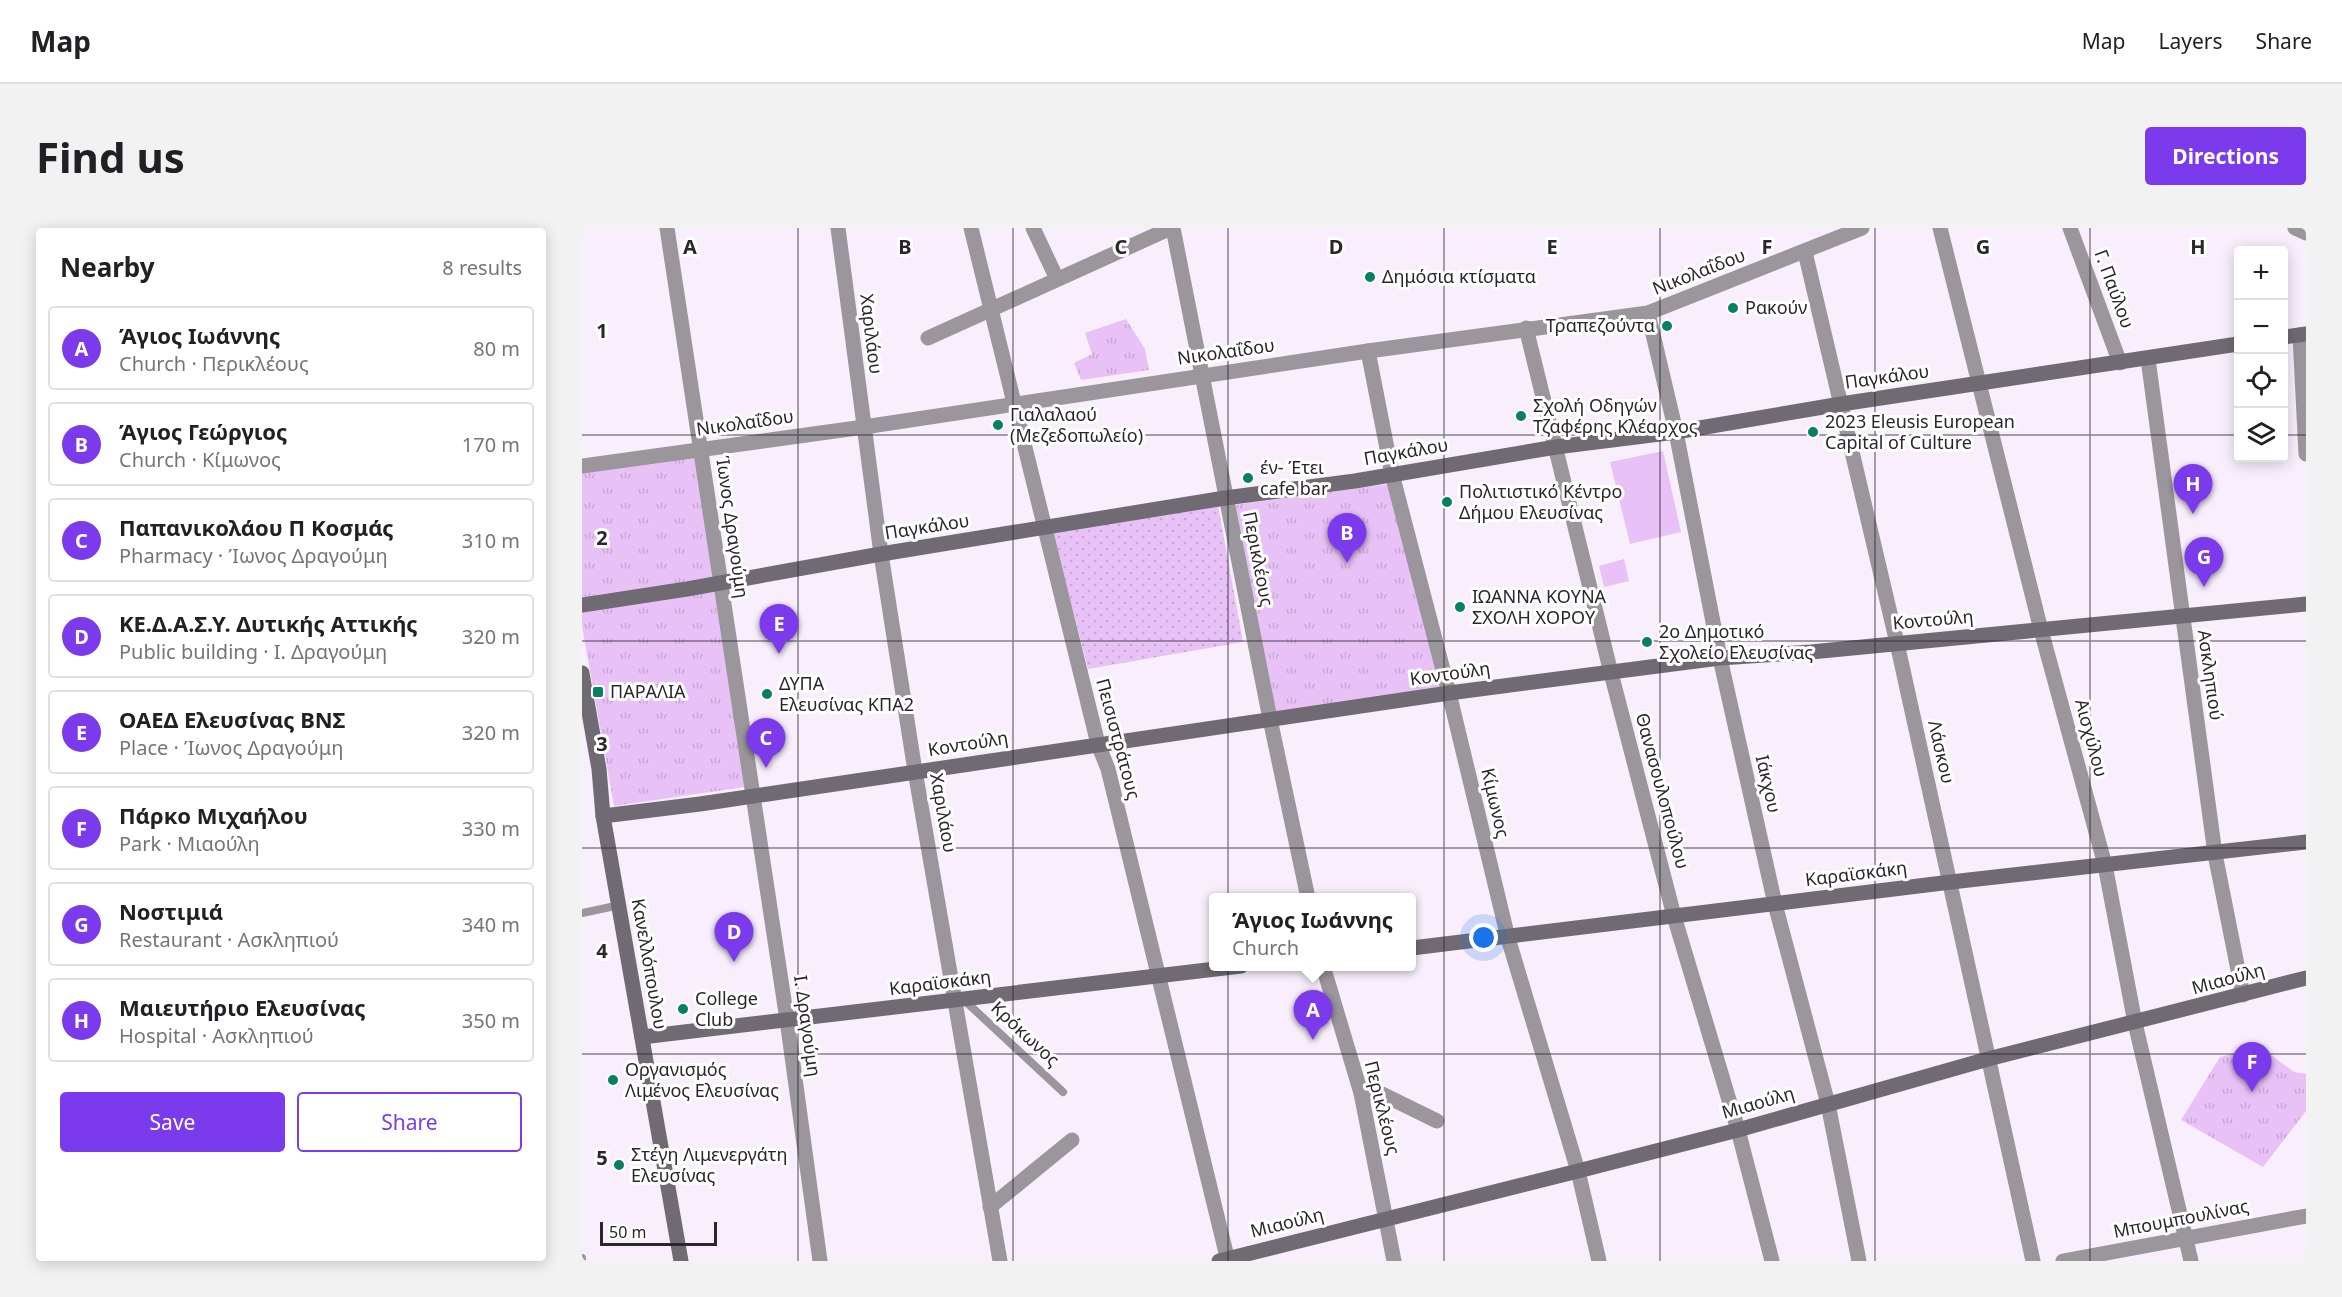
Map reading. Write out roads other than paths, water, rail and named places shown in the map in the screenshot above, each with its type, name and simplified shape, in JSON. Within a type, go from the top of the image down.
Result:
[{"type":"main road","points":[[2288,336],[2303,334]]},
{"type":"main road","name":"Παγκάλου","points":[[582,605],[1226,498],[1556,447],[1676,432],[1841,404],[2234,345]]},
{"type":"main road","name":"Κοντούλη","points":[[603,816],[1449,693],[1720,658],[1811,652],[2306,604]]},
{"type":"main road","name":"Κανελλόπουλου","points":[[582,673],[599,770],[603,816],[681,1261]]},
{"type":"main road","name":"Καραϊσκάκη","points":[[1416,948],[1951,882],[2306,842]]},
{"type":"main road","name":"Καραϊσκάκη","points":[[642,1037],[1209,970]]},
{"type":"main road","name":"Μιαούλη","points":[[1225,1260],[1578,1172],[1738,1130],[1988,1059],[2306,978]]},
{"type":"street","name":"Ίωνος Δραγούμη","points":[[667,228],[751,796]]},
{"type":"street","name":"Χαριλάου","points":[[838,228],[881,554],[915,771],[959,1000],[1000,1261]]},
{"type":"street","name":"Πεισιστράτους","points":[[970,228],[1098,744],[1108,769],[1225,1260]]},
{"type":"street","points":[[1033,228],[1057,279]]},
{"type":"street","points":[[928,338],[1172,228]]},
{"type":"street","name":"Περικλέους","points":[[1172,228],[1307,893]]},
{"type":"street","name":"Νικολαΐδου","points":[[582,466],[864,427],[1012,403],[1526,328],[1648,313],[1862,228]]},
{"type":"street","name":"Αισχύλου","points":[[1940,228],[2041,630],[2105,866],[2135,1023],[2191,1261]]},
{"type":"street","name":"Γ. Παύλου","points":[[2070,228],[2120,363]]},
{"type":"street","points":[[2295,228],[2306,233]]},
{"type":"street","name":"Λάσκου","points":[[1805,252],[1897,643],[2033,1261]]},
{"type":"street","name":"Ιάκχου","points":[[1648,313],[1676,432],[1720,658],[1775,904],[1828,1104],[1859,1261]]},
{"type":"street","name":"Θανασουλοπούλου","points":[[1526,328],[1674,916],[1738,1130],[1772,1261]]},
{"type":"street","points":[[2303,334],[2306,454]]},
{"type":"street","name":"Κίμωνος","points":[[1368,351],[1392,474],[1449,693],[1508,938],[1578,1172],[1599,1261]]},
{"type":"street","name":"Ασκληπιού","points":[[2148,359],[2215,854],[2242,995]]},
{"type":"street","name":"Ι. Δραγούμη","points":[[751,796],[787,1020],[820,1261]]},
{"type":"street","name":"Περικλέους","points":[[1324,971],[1361,1093],[1395,1261]]},
{"type":"street","points":[[1361,1093],[1382,1094],[1437,1121]]},
{"type":"street","points":[[990,1208],[1072,1140]]},
{"type":"street","name":"Μπουμπουλίνας","points":[[2063,1261],[2306,1216]]},
{"type":"lane","points":[[582,913],[620,905]]},
{"type":"lane","name":"Κρόκωνος","points":[[959,1000],[1063,1092]]},
{"type":"place","name":"Δημόσια κτίσματα","points":[[1370,277]]},
{"type":"place","name":"Ρακούν","points":[[1733,308]]},
{"type":"place","name":"Τραπεζούντα","points":[[1667,326]]},
{"type":"place","name":"Σχολή Οδηγών Τζαφέρης Κλέαρχος","points":[[1521,416]]},
{"type":"place","name":"Γιαλαλαού (Μεζεδοπωλείο)","points":[[998,425]]},
{"type":"place","name":"2023 Eleusis European Capital of Culture","points":[[1813,432]]},
{"type":"place","name":"έν- Έτει cafe bar","points":[[1248,478]]},
{"type":"place","name":"Πολιτιστικό Κέντρο Δήμου Ελευσίνας","points":[[1447,502]]},
{"type":"place","name":"Μαιευτήριο Ελευσίνας","points":[[2193,514]]},
{"type":"place","name":"Άγιος Γεώργιος","points":[[1347,563]]},
{"type":"place","name":"Νοστιμιά","points":[[2204,587]]},
{"type":"place","name":"ΙΩΑΝΝΑ ΚΟΥΝΑ ΣΧΟΛΗ ΧΟΡΟΥ","points":[[1460,607]]},
{"type":"place","name":"2ο Δημοτικό Σχολείο Ελευσίνας","points":[[1647,642]]},
{"type":"place","name":"ΟΑΕΔ Ελευσίνας ΒΝΣ","points":[[779,654]]},
{"type":"place","name":"ΠΑΡΑΛΙΑ","points":[[598,692]]},
{"type":"place","name":"ΔΥΠΑ Ελευσίνας ΚΠΑ2","points":[[767,694]]},
{"type":"place","name":"Παπανικολάου Π Κοσμάς","points":[[766,768]]},
{"type":"place","name":"ΚΕ.Δ.Α.Σ.Υ. Δυτικής Αττικής","points":[[734,962]]},
{"type":"place","name":"College Club","points":[[683,1009]]},
{"type":"place","name":"Άγιος Ιωάννης","points":[[1313,1040]]},
{"type":"place","name":"Οργανισμός Λιμένος Ελευσίνας","points":[[613,1080]]},
{"type":"place","name":"Πάρκο Μιχαήλου","points":[[2252,1092]]},
{"type":"place","name":"Στέγη Λιμενεργάτη Ελευσίνας","points":[[619,1165]]}]
